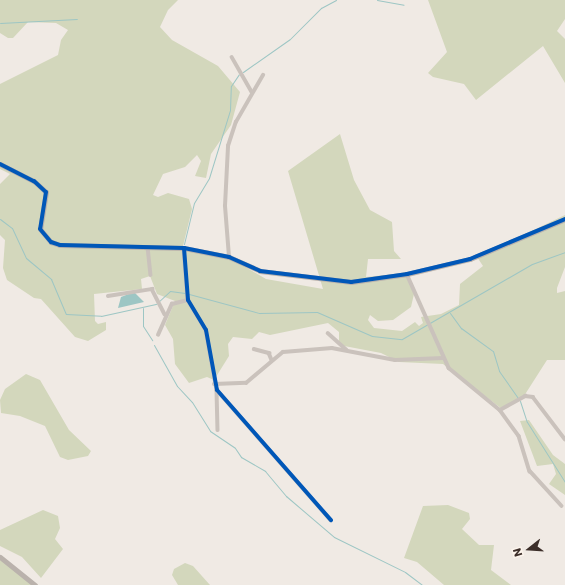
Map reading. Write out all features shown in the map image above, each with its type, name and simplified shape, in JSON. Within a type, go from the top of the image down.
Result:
[{"type":"street","points":[[232,57],[252,92]]},
{"type":"street","points":[[229,257],[225,163],[236,122],[263,75]]},
{"type":"street","points":[[0,164],[34,181],[46,192],[47,204],[39,222],[40,229],[51,242],[71,246],[184,248],[229,257],[260,271],[351,282],[407,274],[470,259],[565,219]]},
{"type":"street","points":[[148,247],[151,275]]},
{"type":"street","points":[[184,248],[187,298],[206,330],[214,384],[217,390],[331,520]]},
{"type":"street","points":[[407,274],[432,325],[443,358],[449,368],[500,410],[519,436],[530,471],[562,506]]},
{"type":"street","points":[[108,296],[152,289],[165,314]]},
{"type":"street","points":[[158,335],[165,314],[172,304],[187,298]]},
{"type":"street","points":[[328,333],[347,351]]},
{"type":"street","points":[[214,384],[243,384],[283,352],[332,348],[396,360],[443,358]]},
{"type":"street","points":[[254,349],[269,353],[272,360]]},
{"type":"street","points":[[217,390],[218,430]]},
{"type":"street","points":[[500,410],[525,396],[533,397],[565,439]]},
{"type":"street","points":[[0,557],[35,585]]},
{"type":"green space","points":[[0,0],[178,0],[168,10],[160,27],[172,40],[218,66],[240,92],[231,125],[211,154],[206,178],[195,176],[201,161],[197,155],[185,167],[163,174],[153,195],[158,197],[168,193],[189,199],[192,209],[183,246],[225,255],[266,279],[323,289],[288,171],[340,134],[354,180],[370,210],[392,222],[394,251],[401,259],[368,259],[366,277],[405,273],[414,294],[411,307],[393,320],[378,321],[370,315],[368,320],[374,328],[402,331],[415,322],[419,326],[423,323],[421,317],[441,314],[459,305],[460,284],[483,266],[477,257],[565,215],[565,267],[557,288],[557,293],[565,291],[565,360],[547,360],[524,396],[502,409],[443,364],[399,362],[381,353],[339,345],[339,332],[328,323],[270,335],[259,332],[252,339],[233,337],[228,344],[229,356],[214,380],[207,377],[189,383],[175,364],[173,339],[165,325],[175,301],[157,294],[150,276],[141,279],[142,289],[94,294],[95,321],[98,324],[106,322],[106,330],[88,341],[75,337],[41,299],[34,298],[7,280],[3,268],[5,240],[0,235],[0,184],[10,174],[0,169],[0,84],[58,55],[61,40],[68,30],[56,23],[28,22],[13,38],[8,38],[0,33]]},
{"type":"green space","points":[[428,0],[565,0],[565,19],[557,31],[565,39],[565,83],[543,46],[476,100],[464,84],[433,77],[428,73],[447,52]]},
{"type":"green space","points":[[26,374],[40,380],[69,430],[91,451],[88,456],[68,460],[60,457],[45,426],[20,416],[1,413],[0,400],[5,389]]},
{"type":"green space","points":[[529,420],[553,455],[565,464],[565,495],[549,484],[556,474],[553,464],[537,466],[520,421]]},
{"type":"green space","points":[[448,505],[469,513],[470,519],[462,529],[479,545],[494,545],[491,570],[511,585],[444,585],[417,562],[404,558],[423,506]]},
{"type":"green space","points":[[43,510],[58,516],[60,528],[55,539],[63,549],[41,578],[22,557],[0,546],[0,530]]},
{"type":"green space","points":[[0,559],[34,585],[0,585]]},
{"type":"green space","points":[[185,563],[193,566],[210,585],[178,585],[172,575],[174,569]]},
{"type":"water","points":[[134,292],[144,302],[118,308],[121,297]]},
{"type":"waterway","points":[[243,72],[290,39],[321,8],[336,0]]},
{"type":"waterway","points":[[377,0],[404,5]]},
{"type":"waterway","points":[[0,23],[77,19]]},
{"type":"waterway","points":[[184,244],[194,203],[209,178],[230,110],[231,86],[239,74]]},
{"type":"waterway","points":[[0,219],[12,228],[26,258],[51,279],[66,314],[101,316],[156,304],[170,291],[185,293]]},
{"type":"waterway","points":[[189,294],[259,313],[317,312],[372,336],[402,339],[532,264],[565,252]]},
{"type":"waterway","points":[[143,308],[143,326],[152,340]]},
{"type":"waterway","points":[[450,313],[461,328],[493,351],[499,371],[518,398]]},
{"type":"waterway","points":[[154,345],[177,386],[192,402],[210,431],[235,448],[241,457],[265,471],[286,496],[334,537],[405,572],[422,585]]},
{"type":"waterway","points":[[520,401],[527,422],[565,482]]},
{"type":"cycle path","points":[[0,164],[34,181],[46,192],[40,229],[51,242],[60,245],[184,248],[229,257],[260,271],[351,282],[407,274],[470,259],[565,219]]},
{"type":"cycle path","points":[[184,248],[188,300],[206,330],[217,390],[331,520]]}]
